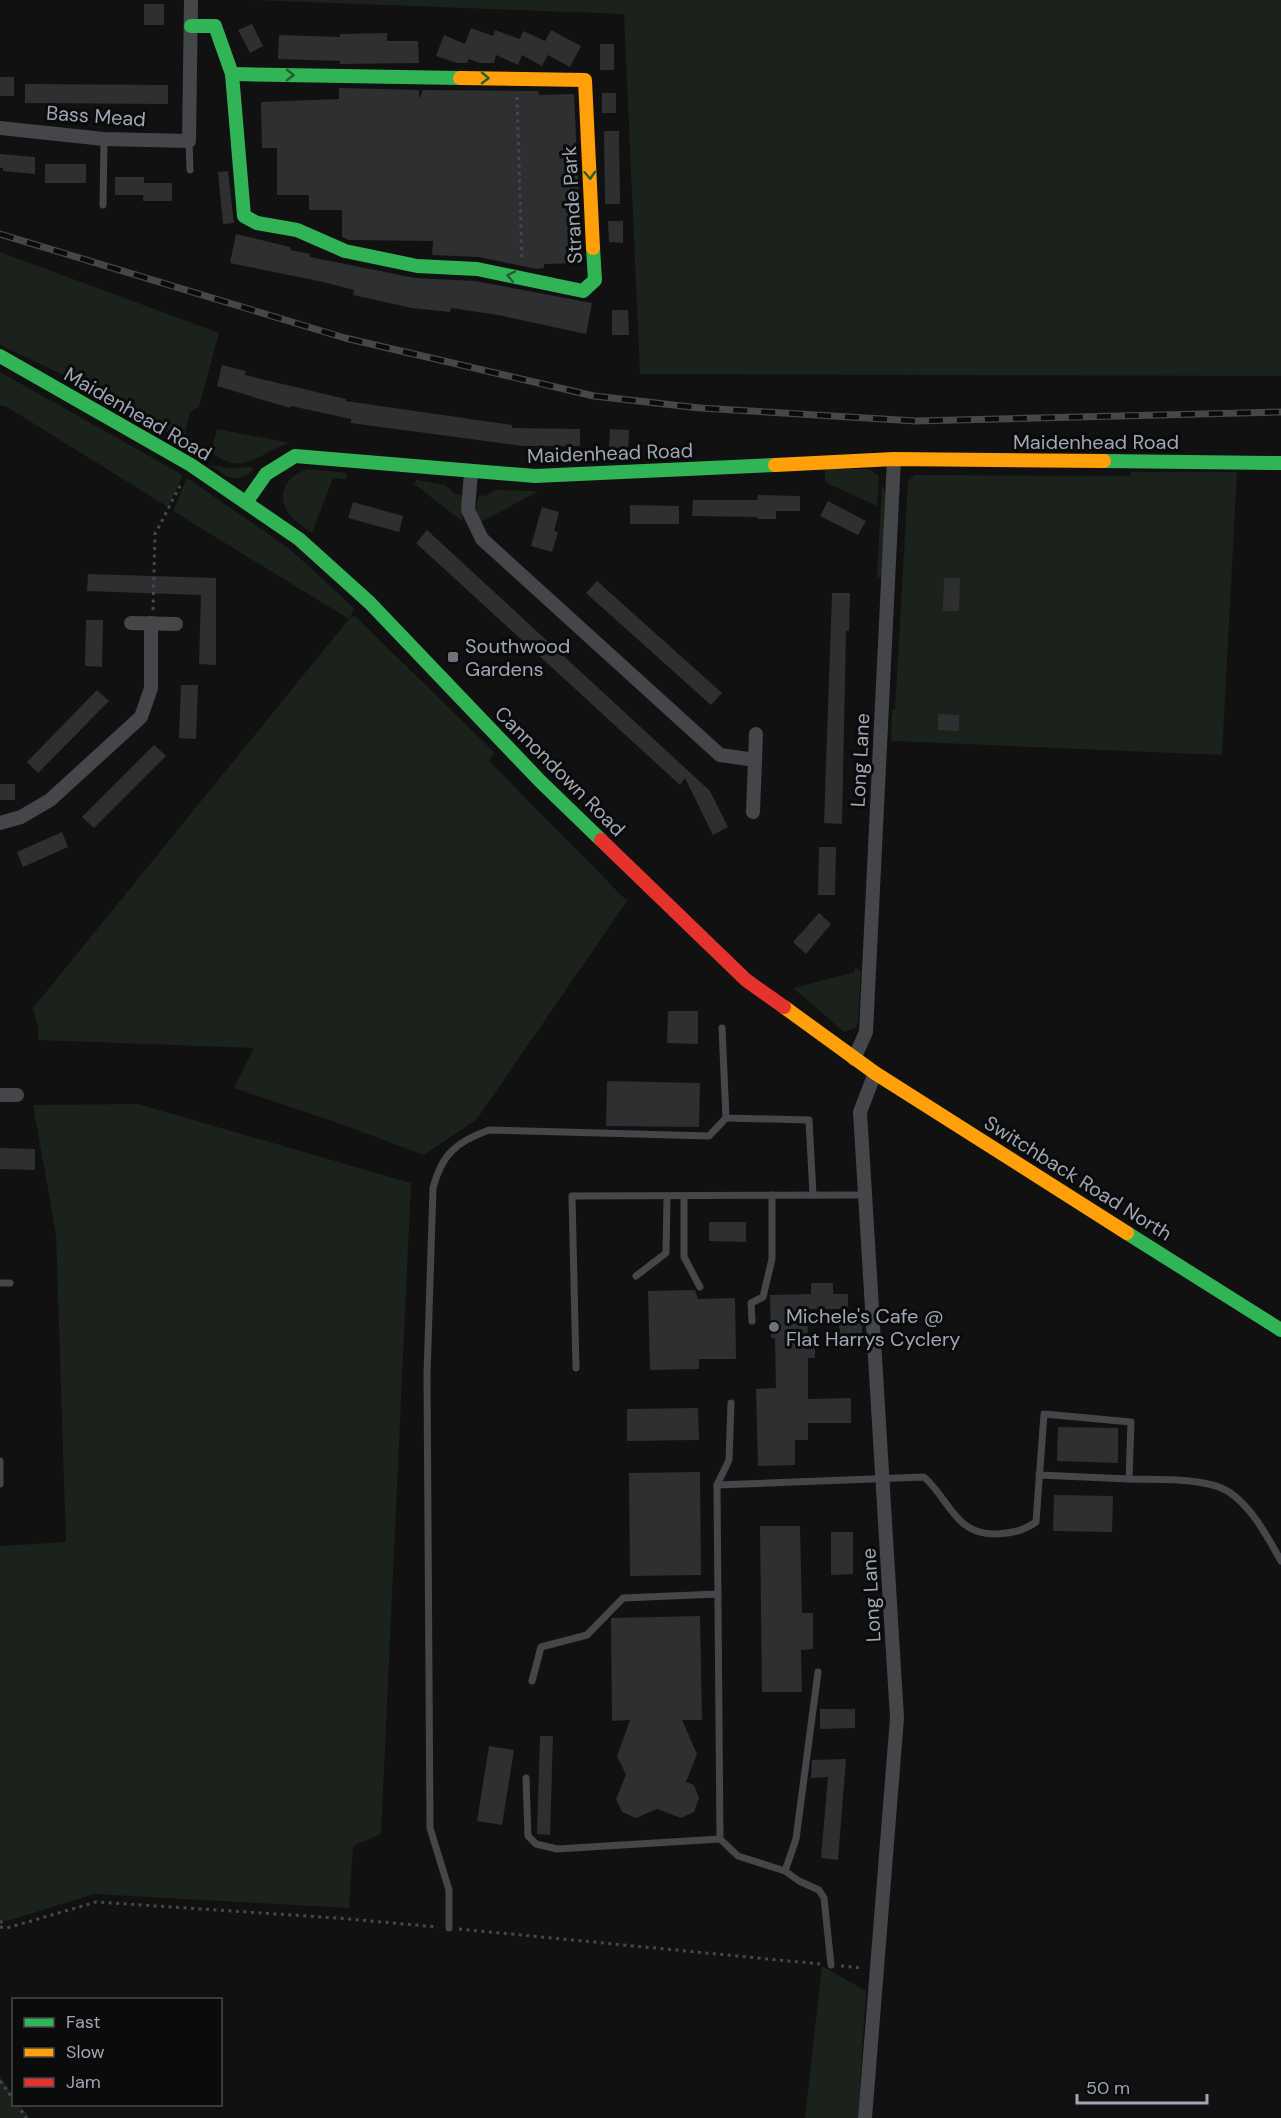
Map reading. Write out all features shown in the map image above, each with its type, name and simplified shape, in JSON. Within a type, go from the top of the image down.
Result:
[{"type":"street","points":[[189,141],[191,0]]},
{"type":"street","name":"Strande Park","points":[[191,26],[215,26],[232,74],[244,216],[257,223],[297,230],[345,251],[417,266],[477,269],[583,291],[595,280],[585,80],[232,74]]},
{"type":"street","name":"Bass Mead","points":[[0,128],[104,139],[189,141]]},
{"type":"street","name":"Maidenhead Road","points":[[0,356],[191,465],[247,501],[266,474],[295,456],[535,476],[894,459],[1281,463]]},
{"type":"street","name":"Long Lane","points":[[854,1059],[866,1032],[894,459]]},
{"type":"street","points":[[471,472],[468,510],[482,539],[720,755],[755,760]]},
{"type":"street","name":"Cannondown Road","points":[[247,501],[299,539],[370,603],[540,781],[746,980],[854,1059]]},
{"type":"street","points":[[131,623],[176,624]]},
{"type":"street","points":[[0,823],[21,817],[50,800],[141,717],[151,688],[151,623]]},
{"type":"street","points":[[753,812],[756,734]]},
{"type":"street","name":"Switchback Road North","points":[[854,1059],[1281,1330]]},
{"type":"street","name":"Long Lane","points":[[865,2118],[897,1718],[860,1112],[874,1072]]},
{"type":"street","points":[[0,1095],[17,1095]]},
{"type":"lane","points":[[103,205],[104,139]]},
{"type":"lane","points":[[189,141],[190,170]]},
{"type":"lane","points":[[449,1928],[449,1890],[430,1828],[427,1375],[433,1188],[439,1167],[452,1150],[467,1138],[489,1130],[709,1136],[726,1118],[722,1029]]},
{"type":"lane","points":[[726,1118],[809,1119],[813,1195]]},
{"type":"lane","points":[[752,1321],[752,1303],[763,1297],[772,1259],[772,1195]]},
{"type":"lane","points":[[576,1368],[572,1196],[866,1195]]},
{"type":"lane","points":[[636,1276],[666,1253],[667,1196]]},
{"type":"lane","points":[[684,1196],[684,1257],[700,1287]]},
{"type":"lane","points":[[0,1283],[10,1283]]},
{"type":"lane","points":[[731,1403],[729,1460],[717,1485],[720,1839],[738,1856],[785,1870],[799,1881],[819,1890],[824,1898],[831,1965]]},
{"type":"lane","points":[[717,1485],[924,1476],[935,1486],[958,1520],[970,1530],[989,1534],[1012,1533],[1036,1522],[1044,1414],[1131,1422],[1129,1479]]},
{"type":"lane","points":[[0,1461],[0,1484]]},
{"type":"lane","points":[[1039,1475],[1210,1484],[1228,1491],[1241,1501],[1281,1562]]},
{"type":"lane","points":[[532,1681],[541,1647],[587,1635],[622,1598],[718,1594]]},
{"type":"lane","points":[[785,1870],[796,1839],[818,1672]]},
{"type":"lane","points":[[526,1778],[528,1836],[536,1844],[557,1849],[720,1839]]},
{"type":"path","points":[[516,79],[523,279]]},
{"type":"path","points":[[151,623],[155,534],[191,465]]},
{"type":"path","points":[[0,1921],[7,1928]]},
{"type":"path","points":[[0,2082],[12,2097]]},
{"type":"shaded area","points":[[252,0],[1281,0],[1281,376],[640,374],[624,14]]},
{"type":"shaded area","points":[[0,252],[219,333],[199,406],[190,412],[185,433],[192,439],[191,447],[114,399],[0,345]]},
{"type":"shaded area","points":[[0,372],[183,475],[168,507],[7,407],[0,405]]},
{"type":"shaded area","points":[[217,429],[290,443],[251,461],[233,463],[211,452]]},
{"type":"shaded area","points":[[210,465],[229,468],[251,467],[254,470],[247,475],[232,478]]},
{"type":"shaded area","points":[[308,469],[347,473],[346,479],[333,478],[312,533],[290,515],[283,500],[283,493],[289,481]]},
{"type":"shaded area","points":[[825,469],[869,469],[879,476],[877,506],[825,482]]},
{"type":"shaded area","points":[[1131,472],[1237,472],[1222,755],[891,741],[892,710],[895,710],[908,482],[914,475],[1130,476]]},
{"type":"shaded area","points":[[187,478],[290,549],[354,608],[350,618],[355,616],[495,753],[489,761],[627,901],[477,1119],[424,1155],[234,1088],[254,1048],[38,1040],[38,1027],[33,1008],[349,619],[173,511]]},
{"type":"shaded area","points":[[416,480],[445,485],[455,494],[463,495],[462,521],[414,484]]},
{"type":"shaded area","points":[[882,484],[885,492],[883,577],[877,577]]},
{"type":"shaded area","points":[[495,490],[539,491],[479,523],[476,508],[479,495],[486,496]]},
{"type":"shaded area","points":[[855,967],[861,971],[858,1022],[855,1028],[844,1032],[793,988],[855,972]]},
{"type":"shaded area","points":[[138,1104],[411,1183],[381,1834],[353,1846],[349,1908],[94,1894],[7,1921],[0,1920],[0,1546],[66,1542],[56,1234],[33,1105]]},
{"type":"shaded area","points":[[822,1966],[866,1991],[858,2118],[805,2118]]},
{"type":"shaded area","points":[[0,2076],[12,2094],[12,2106],[21,2106],[30,2118],[0,2118]]},
{"type":"building","points":[[144,4],[164,4],[164,25],[144,25]]},
{"type":"building","points":[[252,24],[263,46],[250,53],[238,30]]},
{"type":"building","points":[[471,28],[493,36],[495,30],[520,39],[523,31],[545,41],[551,30],[581,46],[570,67],[548,55],[542,66],[522,55],[518,65],[496,55],[494,63],[480,63],[469,59],[467,63],[457,63],[436,56],[444,35],[465,44]]},
{"type":"building","points":[[387,33],[387,41],[418,41],[419,63],[340,64],[340,61],[278,59],[279,35],[340,37],[340,34]]},
{"type":"building","points":[[600,44],[614,44],[614,70],[600,70]]},
{"type":"building","points":[[0,77],[14,77],[14,96],[0,96]]},
{"type":"building","points":[[25,84],[168,85],[168,104],[25,103]]},
{"type":"building","points":[[339,88],[419,90],[419,99],[423,90],[538,91],[539,95],[574,94],[582,263],[544,264],[544,268],[537,269],[479,257],[432,255],[433,241],[349,240],[342,237],[342,210],[309,210],[309,195],[277,195],[277,148],[262,148],[261,102],[339,99]]},
{"type":"building","points":[[602,93],[616,93],[616,113],[602,113]]},
{"type":"building","points":[[604,131],[619,131],[620,204],[605,204]]},
{"type":"building","points":[[0,154],[35,157],[35,174],[3,171],[3,168],[0,168]]},
{"type":"building","points":[[45,164],[86,164],[86,183],[45,183]]},
{"type":"building","points":[[228,171],[234,223],[223,224],[218,172]]},
{"type":"building","points":[[115,177],[144,177],[144,195],[115,195]]},
{"type":"building","points":[[144,183],[172,183],[172,201],[143,201]]},
{"type":"building","points":[[608,221],[623,221],[623,243],[609,242]]},
{"type":"building","points":[[236,234],[290,247],[291,250],[310,254],[310,257],[415,278],[475,281],[592,303],[586,334],[498,315],[451,308],[450,312],[412,308],[353,295],[354,290],[323,282],[230,263]]},
{"type":"building","points":[[612,310],[628,310],[629,335],[612,335]]},
{"type":"building","points":[[222,365],[246,371],[245,375],[346,399],[346,401],[512,425],[512,428],[580,429],[580,446],[523,446],[351,423],[351,419],[291,406],[290,408],[217,386]]},
{"type":"building","points":[[610,429],[629,430],[628,450],[609,449]]},
{"type":"building","points":[[758,495],[800,496],[800,511],[776,511],[776,519],[692,516],[693,500],[757,500]]},
{"type":"building","points":[[828,501],[866,521],[858,535],[820,516]]},
{"type":"building","points":[[353,502],[403,516],[399,532],[348,518]]},
{"type":"building","points":[[630,505],[679,506],[679,524],[630,524]]},
{"type":"building","points":[[542,507],[559,512],[554,531],[558,532],[552,552],[531,546]]},
{"type":"building","points":[[427,530],[710,791],[728,827],[713,835],[685,778],[680,785],[416,543]]},
{"type":"building","points":[[88,574],[216,578],[216,665],[199,664],[201,595],[87,591]]},
{"type":"building","points":[[944,578],[960,578],[959,611],[943,611]]},
{"type":"building","points":[[597,581],[722,693],[711,705],[586,593]]},
{"type":"building","points":[[832,593],[850,593],[849,631],[846,631],[842,824],[824,823]]},
{"type":"building","points":[[86,620],[103,620],[102,667],[85,666]]},
{"type":"building","points":[[181,685],[198,685],[196,739],[179,738]]},
{"type":"building","points":[[97,690],[109,701],[38,773],[27,762]]},
{"type":"building","points":[[938,714],[959,715],[959,731],[938,730]]},
{"type":"building","points":[[154,745],[166,756],[94,828],[82,817]]},
{"type":"building","points":[[0,784],[15,784],[15,800],[0,800]]},
{"type":"building","points":[[62,832],[68,847],[23,867],[17,852]]},
{"type":"building","points":[[819,847],[836,847],[835,895],[818,895]]},
{"type":"building","points":[[819,913],[831,924],[806,954],[793,942]]},
{"type":"building","points":[[668,1011],[698,1011],[698,1044],[667,1043]]},
{"type":"building","points":[[607,1081],[700,1083],[699,1127],[606,1126]]},
{"type":"building","points":[[0,1148],[35,1149],[35,1170],[0,1169]]},
{"type":"building","points":[[709,1222],[746,1222],[746,1242],[709,1241]]},
{"type":"building","points":[[811,1283],[833,1283],[833,1294],[848,1294],[848,1309],[807,1309],[808,1337],[815,1337],[815,1358],[808,1358],[808,1399],[851,1398],[851,1423],[808,1423],[808,1440],[795,1440],[795,1465],[758,1466],[756,1389],[776,1388],[775,1338],[771,1338],[770,1295],[811,1294]]},
{"type":"building","points":[[695,1290],[698,1299],[735,1298],[736,1359],[699,1359],[699,1369],[650,1370],[648,1291]]},
{"type":"building","points":[[862,1321],[862,1338],[840,1338],[839,1322]]},
{"type":"building","points":[[698,1408],[699,1440],[627,1441],[627,1409]]},
{"type":"building","points":[[1058,1427],[1118,1428],[1118,1463],[1057,1461]]},
{"type":"building","points":[[700,1472],[701,1575],[630,1576],[629,1473]]},
{"type":"building","points":[[1054,1495],[1113,1496],[1112,1532],[1053,1531]]},
{"type":"building","points":[[760,1526],[800,1526],[802,1613],[813,1613],[813,1649],[801,1650],[802,1692],[762,1692]]},
{"type":"building","points":[[831,1532],[853,1532],[853,1574],[831,1575]]},
{"type":"building","points":[[700,1616],[702,1720],[682,1720],[697,1754],[686,1782],[694,1785],[699,1798],[694,1812],[681,1818],[657,1809],[636,1818],[622,1812],[616,1799],[626,1775],[617,1756],[630,1720],[612,1721],[611,1618]]},
{"type":"building","points":[[820,1709],[855,1709],[855,1728],[820,1729]]},
{"type":"building","points":[[540,1736],[553,1736],[550,1835],[537,1834]]},
{"type":"building","points":[[489,1746],[514,1750],[502,1825],[477,1821]]},
{"type":"building","points":[[846,1759],[838,1860],[821,1858],[828,1777],[811,1778],[812,1760]]},
{"type":"railway","points":[[0,234],[345,338],[594,396],[700,408],[916,421],[1281,412]]},
{"type":"traffic: fast","points":[[191,26],[215,26],[232,74],[244,216],[257,223],[297,230],[345,251],[417,266],[477,269],[583,291],[595,280],[593,248]]},
{"type":"traffic: fast","points":[[232,74],[460,78]]},
{"type":"traffic: fast","points":[[0,356],[191,465],[299,539],[370,603],[540,781],[601,840]]},
{"type":"traffic: fast","points":[[247,501],[266,474],[295,456],[535,476],[775,465]]},
{"type":"traffic: fast","points":[[1104,461],[1281,463]]},
{"type":"traffic: fast","points":[[1127,1233],[1281,1330]]},
{"type":"traffic: slow","points":[[460,78],[585,80],[593,248]]},
{"type":"traffic: slow","points":[[775,465],[894,459],[1104,461]]},
{"type":"traffic: slow","points":[[784,1007],[875,1073],[1127,1233]]},
{"type":"traffic: jam","points":[[601,840],[746,980],[784,1007]]},
{"type":"place","name":"Southwood Gardens","points":[[453,657]]},
{"type":"place","name":"Michele's Cafe @ Flat Harrys Cyclery","points":[[774,1327]]}]
